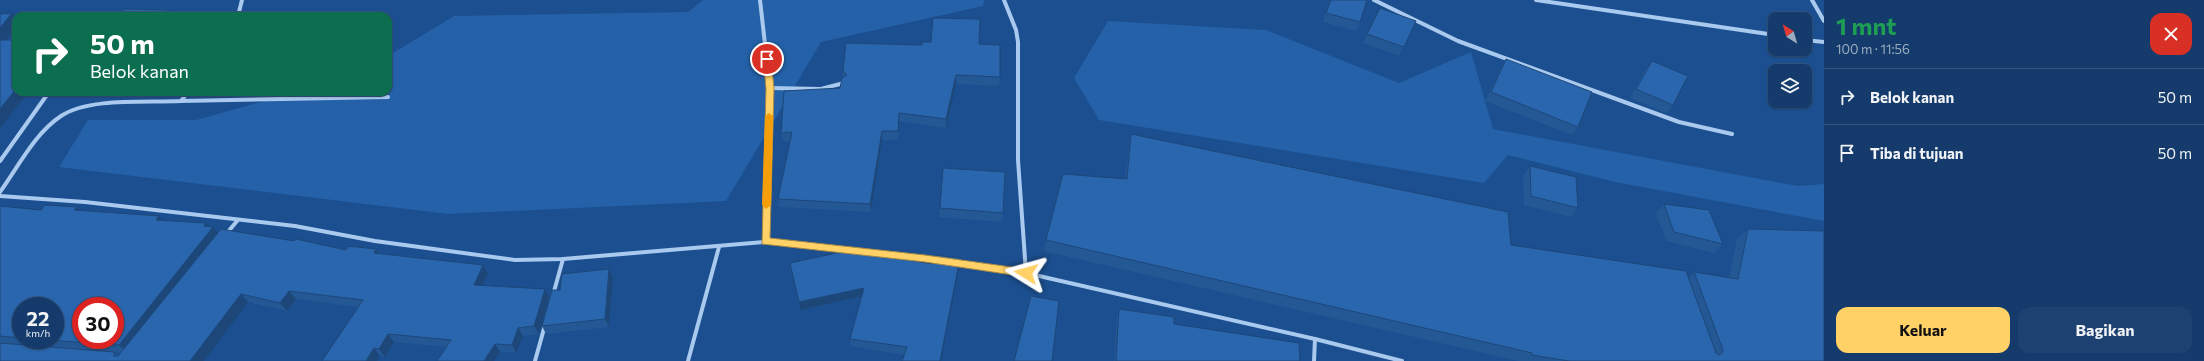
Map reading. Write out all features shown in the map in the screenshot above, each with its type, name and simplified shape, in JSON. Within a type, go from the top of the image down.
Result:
[{"type":"street","points":[[239,12],[242,0]]},
{"type":"street","points":[[760,0],[770,88],[765,242]]},
{"type":"street","points":[[1004,0],[1016,30],[1018,42],[1018,160],[1026,273]]},
{"type":"street","points":[[1374,0],[1464,43],[1555,75],[1679,122],[1732,134]]},
{"type":"street","points":[[1536,0],[1768,34]]},
{"type":"street","points":[[1812,0],[1824,21]]},
{"type":"street","points":[[1812,41],[1824,42]]},
{"type":"street","points":[[770,88],[821,89],[844,83]]},
{"type":"street","points":[[0,161],[46,96]]},
{"type":"street","points":[[181,101],[185,96]]},
{"type":"street","points":[[0,192],[51,123],[70,110],[97,106],[181,101],[388,97]]},
{"type":"street","points":[[0,196],[85,202],[237,221],[295,226],[470,256],[515,260],[563,259],[765,242],[925,258],[1026,273],[1315,339],[1402,361]]},
{"type":"street","points":[[222,240],[237,221]]},
{"type":"street","points":[[688,361],[719,247]]},
{"type":"street","points":[[551,303],[563,259]]},
{"type":"street","points":[[535,361],[547,317]]},
{"type":"street","points":[[1314,361],[1315,339]]},
{"type":"shaded area","points":[[703,0],[984,0],[983,6],[821,42],[726,201],[448,214],[59,167],[88,120],[196,120],[283,96],[392,96],[392,54],[454,16],[688,12]]},
{"type":"shaded area","points":[[1108,21],[1266,30],[1399,83],[1471,52],[1493,129],[1798,186],[1824,184],[1824,221],[1615,182],[1508,155],[1484,183],[1099,120],[1074,78]]},
{"type":"building","points":[[1331,0],[1367,0],[1360,22],[1326,13]]},
{"type":"building","points":[[1380,8],[1416,21],[1404,47],[1367,34]]},
{"type":"building","points":[[124,9],[168,10],[167,12],[121,12]]},
{"type":"building","points":[[12,13],[0,28],[0,14]]},
{"type":"building","points":[[933,18],[980,19],[979,44],[1000,45],[1000,77],[956,75],[946,119],[899,113],[898,131],[882,131],[870,204],[778,199],[792,132],[781,133],[784,91],[840,88],[842,78],[847,75],[843,71],[846,43],[922,45],[922,42],[931,42]]},
{"type":"building","points":[[0,40],[12,40],[12,94],[0,109]]},
{"type":"building","points":[[1506,59],[1592,92],[1578,127],[1491,92]]},
{"type":"building","points":[[1652,61],[1688,76],[1673,105],[1636,89]]},
{"type":"building","points":[[1131,134],[1508,212],[1511,245],[1686,271],[1716,353],[1719,355],[1723,350],[1694,272],[1738,279],[1748,229],[1824,231],[1824,361],[1569,361],[1532,355],[1532,353],[1046,240],[1063,174],[1127,179]]},
{"type":"building","points":[[1530,166],[1576,177],[1578,208],[1531,196]]},
{"type":"building","points":[[943,168],[1005,172],[1003,213],[940,208]]},
{"type":"building","points":[[1664,204],[1709,210],[1723,244],[1674,232]]},
{"type":"building","points":[[45,205],[77,207],[74,210],[159,216],[156,220],[206,223],[204,226],[213,227],[124,339],[124,297],[72,297],[72,342],[64,341],[64,297],[12,297],[12,337],[0,336],[0,206],[41,210]]},
{"type":"building","points":[[221,229],[294,241],[296,239],[346,250],[348,246],[376,249],[374,253],[483,265],[474,285],[545,289],[534,326],[518,328],[512,345],[495,344],[484,361],[437,361],[451,340],[388,334],[379,349],[374,348],[366,361],[322,361],[363,300],[289,291],[280,303],[241,294],[190,361],[0,361],[0,343],[12,344],[12,349],[64,348],[114,352],[114,356],[118,356]]},
{"type":"building","points":[[846,251],[934,264],[935,255],[960,258],[940,361],[902,361],[907,347],[850,339],[864,288],[799,302],[790,263]]},
{"type":"building","points":[[609,269],[605,319],[542,326],[552,290],[560,290],[562,274]]},
{"type":"building","points":[[1031,296],[1059,301],[1052,361],[1014,361]]},
{"type":"building","points":[[1119,309],[1174,317],[1174,324],[1299,343],[1300,361],[1116,361]]},
{"type":"slow traffic","points":[[766,205],[769,116]]},
{"type":"route","points":[[767,59],[770,88],[765,242],[925,258],[1026,273]]}]
